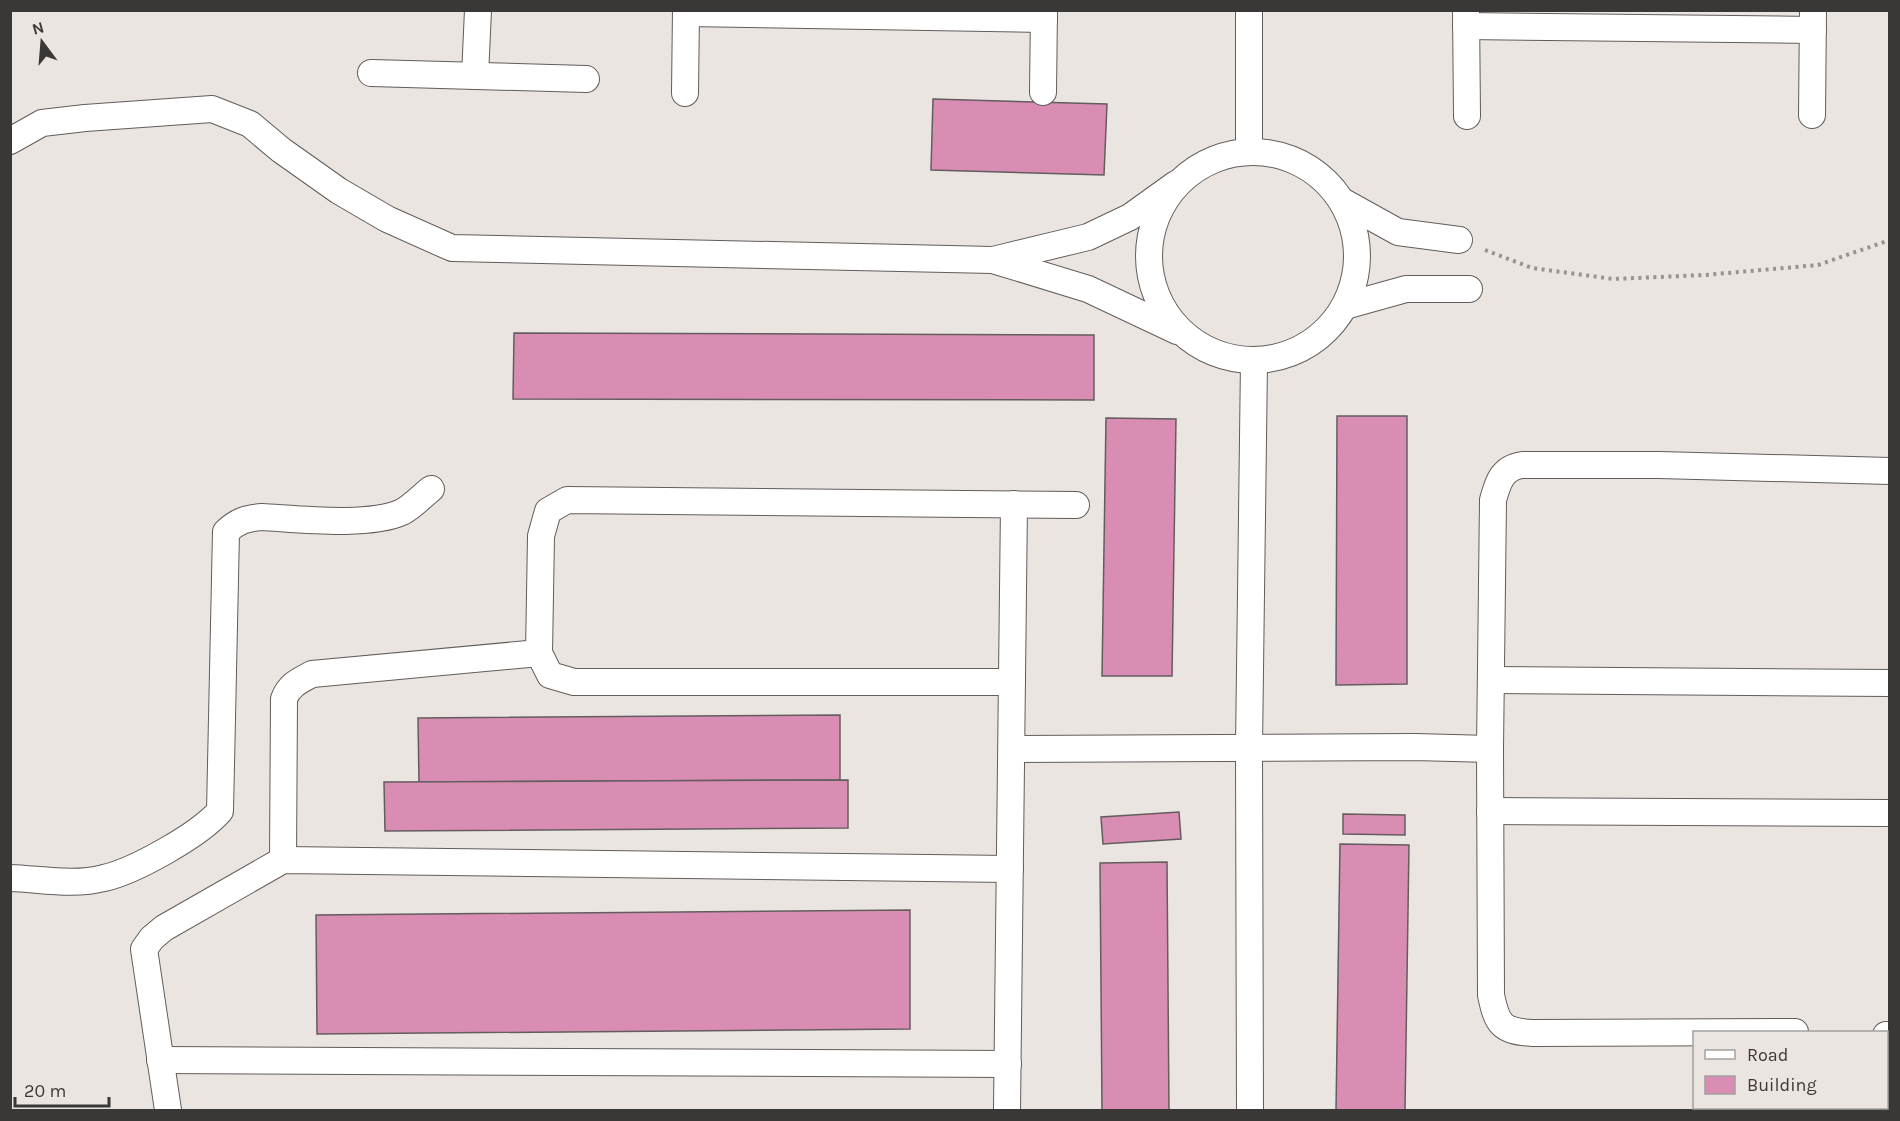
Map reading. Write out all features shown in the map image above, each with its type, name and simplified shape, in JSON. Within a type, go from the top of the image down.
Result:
[{"type":"street","points":[[475,76],[478,10]]},
{"type":"street","points":[[1249,10],[1249,151]]},
{"type":"street","points":[[685,93],[686,12],[1044,15],[1043,92]]},
{"type":"street","points":[[1467,116],[1466,18],[1813,20],[1812,115]]},
{"type":"street","points":[[371,73],[586,80]]},
{"type":"street","points":[[10,141],[42,123],[212,109],[250,124],[281,150],[339,191],[377,214],[452,248],[993,260],[1088,237],[1130,217],[1209,161],[1249,151],[1286,157],[1318,174],[1342,201],[1356,235],[1357,272],[1345,306],[1322,335],[1290,354],[1254,361],[1214,354],[1179,332],[1088,289],[993,260]]},
{"type":"street","points":[[1176,184],[1154,219],[1148,259],[1156,298],[1179,332]]},
{"type":"street","points":[[1342,201],[1398,232],[1459,240]]},
{"type":"street","points":[[1345,306],[1406,289],[1469,289]]},
{"type":"street","points":[[1250,1110],[1249,748],[1254,361]]},
{"type":"street","points":[[1693,1032],[1518,1032],[1502,1026],[1495,1012],[1491,994],[1490,749],[1493,500],[1498,481],[1506,470],[1513,466],[1659,465],[1890,471]]},
{"type":"street","points":[[10,878],[76,881],[104,878],[133,867],[195,833],[210,823],[220,811],[226,532],[234,524],[248,518],[352,520],[380,518],[402,512],[430,489]]},
{"type":"street","points":[[1012,682],[574,682],[550,675],[539,653],[541,536],[548,511],[567,500],[1076,505]]},
{"type":"street","points":[[1007,1110],[1014,504]]},
{"type":"street","points":[[283,860],[284,699],[288,690],[296,683],[312,674],[539,653]]},
{"type":"street","points":[[1491,680],[1890,683]]},
{"type":"street","points":[[1012,749],[1490,749]]},
{"type":"street","points":[[1490,811],[1890,813]]},
{"type":"street","points":[[168,1110],[144,949],[164,928],[283,860],[1010,869]]},
{"type":"street","points":[[160,1060],[1008,1064]]},
{"type":"path","points":[[1459,240],[1532,268],[1614,279],[1705,275],[1818,265],[1890,240]]},
{"type":"building","points":[[933,99],[1107,104],[1104,175],[931,170]]},
{"type":"building","points":[[514,333],[1094,335],[1094,400],[513,399]]},
{"type":"building","points":[[1337,416],[1407,416],[1407,684],[1336,685]]},
{"type":"building","points":[[1106,418],[1176,419],[1172,676],[1102,676]]},
{"type":"building","points":[[840,715],[840,780],[419,782],[418,718]]},
{"type":"building","points":[[848,780],[848,828],[385,831],[384,782]]},
{"type":"building","points":[[1179,812],[1181,839],[1103,844],[1101,817]]},
{"type":"building","points":[[1343,814],[1405,815],[1405,835],[1343,834]]},
{"type":"building","points":[[1340,844],[1409,845],[1405,1110],[1336,1110]]},
{"type":"building","points":[[1167,862],[1169,1110],[1102,1110],[1100,863]]},
{"type":"building","points":[[910,910],[910,1029],[317,1034],[316,915]]}]
